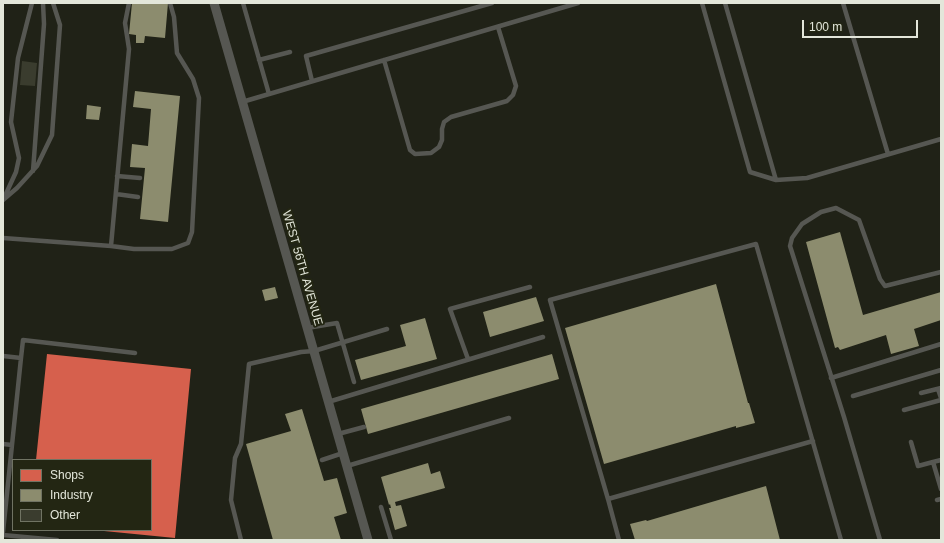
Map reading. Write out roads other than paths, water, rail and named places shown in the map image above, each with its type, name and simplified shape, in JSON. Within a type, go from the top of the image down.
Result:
[{"type":"street","name":"WEST 56TH AVENUE","points":[[214,3],[368,540]]},
{"type":"lane","points":[[3,200],[16,172],[19,158],[11,122],[18,58],[32,3]]},
{"type":"lane","points":[[33,171],[44,24],[43,3]]},
{"type":"lane","points":[[3,200],[33,171],[45,152],[52,134],[60,25],[53,3]]},
{"type":"lane","points":[[111,246],[129,48],[125,23],[129,3]]},
{"type":"lane","points":[[3,238],[134,249],[172,249],[188,243],[192,232],[199,98],[193,79],[177,53],[174,17],[170,3]]},
{"type":"lane","points":[[243,3],[269,94]]},
{"type":"lane","points":[[312,81],[306,56],[492,3]]},
{"type":"lane","points":[[242,102],[578,3]]},
{"type":"lane","points":[[702,3],[750,172],[776,180],[807,178],[941,139]]},
{"type":"lane","points":[[725,3],[776,180]]},
{"type":"lane","points":[[843,3],[888,154]]},
{"type":"lane","points":[[384,60],[410,150],[415,154],[431,153],[439,147],[442,140],[442,129],[444,122],[451,117],[507,101],[513,96],[516,86],[498,27]]},
{"type":"lane","points":[[259,60],[290,52]]},
{"type":"lane","points":[[117,176],[140,178]]},
{"type":"lane","points":[[116,194],[138,197]]},
{"type":"lane","points":[[880,540],[790,246],[792,238],[802,224],[821,212],[836,208],[858,220],[880,279],[885,286],[941,272]]},
{"type":"lane","points":[[619,540],[550,300],[756,244],[840,540]]},
{"type":"lane","points":[[468,359],[450,309],[530,287]]},
{"type":"lane","points":[[307,328],[337,323],[354,382]]},
{"type":"lane","points":[[241,540],[232,500],[235,458],[241,444],[249,364],[301,352],[314,351],[343,341],[387,329]]},
{"type":"lane","points":[[328,402],[543,337]]},
{"type":"lane","points":[[57,540],[3,533],[23,340],[135,353]]},
{"type":"lane","points":[[831,378],[941,344]]},
{"type":"lane","points":[[3,356],[21,358]]},
{"type":"lane","points":[[853,396],[941,370]]},
{"type":"lane","points":[[904,410],[941,399],[940,388],[921,393]]},
{"type":"lane","points":[[347,466],[509,418]]},
{"type":"lane","points":[[338,434],[364,427]]},
{"type":"lane","points":[[608,499],[813,441]]},
{"type":"lane","points":[[911,442],[918,466],[941,460]]},
{"type":"lane","points":[[3,444],[12,445]]},
{"type":"lane","points":[[322,460],[343,453]]},
{"type":"lane","points":[[933,462],[941,489]]},
{"type":"lane","points":[[381,507],[391,540]]}]
